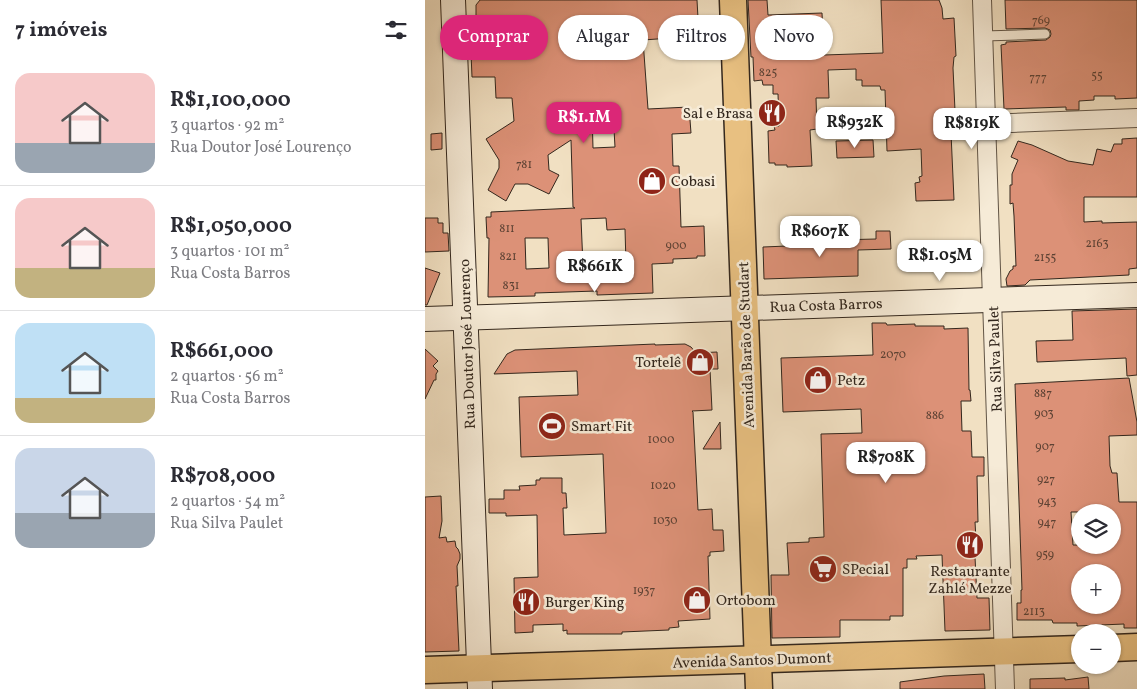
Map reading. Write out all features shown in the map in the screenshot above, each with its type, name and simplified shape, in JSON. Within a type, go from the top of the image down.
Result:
[{"type":"main road","name":"Avenida Barão de Studart","points":[[718,0],[735,308],[750,660],[759,689]]},
{"type":"main road","name":"Avenida Barão de Studart","points":[[733,0],[735,308]]},
{"type":"main road","points":[[1121,648],[1137,647]]},
{"type":"main road","name":"Avenida Santos Dumont","points":[[425,670],[480,679],[750,660],[1071,649]]},
{"type":"main road","name":"Avenida Barão de Studart","points":[[743,689],[750,660]]},
{"type":"street","name":"Rua Doutor José Lourenço","points":[[453,0],[480,679]]},
{"type":"street","name":"Rua Silva Paulet","points":[[982,0],[1005,689]]},
{"type":"street","points":[[987,124],[1137,118]]},
{"type":"street","name":"Rua Costa Barros","points":[[425,319],[1137,295]]},
{"type":"lane","points":[[984,36],[1045,34]]},
{"type":"building","points":[[480,0],[697,0],[698,15],[658,15],[658,39],[648,40],[648,15],[558,15],[558,60],[644,60],[648,109],[689,107],[691,133],[672,134],[673,166],[679,166],[681,227],[704,226],[705,256],[673,259],[673,263],[652,264],[653,293],[597,295],[597,291],[535,293],[535,296],[488,297],[489,238],[487,238],[486,217],[491,217],[491,212],[575,208],[573,207],[571,140],[548,155],[549,170],[559,175],[549,194],[528,184],[515,184],[506,201],[488,190],[499,168],[499,160],[486,139],[514,121],[512,98],[496,98],[495,77],[472,77],[471,60],[548,60],[548,15],[476,15],[476,5]],"holes":[[[613,112],[615,147],[593,148],[592,113]],[[606,218],[607,230],[625,229],[626,264],[583,265],[581,219]],[[525,238],[548,238],[549,268],[526,269]]]},
{"type":"building","points":[[748,0],[767,0],[768,15],[755,15],[755,60],[833,60],[833,55],[883,53],[881,0],[939,0],[943,19],[954,18],[956,56],[954,57],[953,68],[956,132],[951,133],[954,200],[916,201],[915,183],[920,182],[919,177],[922,176],[921,149],[887,151],[885,90],[881,90],[880,86],[862,86],[862,80],[856,80],[856,69],[828,70],[829,98],[816,98],[817,129],[810,130],[812,166],[787,167],[787,165],[769,163],[768,131],[775,130],[774,126],[779,126],[778,94],[773,94],[773,85],[763,85],[762,80],[754,81],[753,57],[751,57]]},
{"type":"building","points":[[1005,0],[1137,0],[1137,98],[1115,99],[1115,96],[1094,96],[1094,100],[1079,101],[1079,110],[1066,110],[1066,107],[1004,109],[1001,45],[1006,44],[1006,42],[1046,40],[1051,34],[1050,30],[1045,28],[1006,29]]},
{"type":"building","points":[[822,13],[822,15],[768,15]]},
{"type":"building","points":[[442,133],[442,149],[431,150],[431,134]]},
{"type":"building","points":[[1137,138],[1137,197],[1084,197],[1084,222],[1137,222],[1137,268],[1129,269],[1129,275],[1030,280],[1025,285],[1007,286],[1006,279],[1013,266],[1016,266],[1014,216],[1013,203],[1010,204],[1010,185],[1012,185],[1012,174],[1018,160],[1011,157],[1018,141],[1068,161],[1093,165],[1097,149],[1111,152],[1114,144],[1122,144],[1122,139]]},
{"type":"building","points":[[873,140],[874,157],[837,158],[836,141]]},
{"type":"building","points":[[425,218],[438,218],[438,223],[443,223],[443,233],[448,233],[449,251],[425,252]]},
{"type":"building","points":[[876,231],[890,231],[891,249],[858,250],[858,276],[764,279],[763,247],[836,244],[836,240],[876,239]]},
{"type":"building","points":[[425,268],[440,273],[427,305],[425,305]]},
{"type":"building","points":[[1137,309],[1137,375],[1127,376],[1126,358],[1037,362],[1036,341],[1073,340],[1072,311]]},
{"type":"building","points":[[872,323],[944,326],[944,329],[968,328],[969,390],[971,401],[961,401],[962,431],[971,431],[972,457],[984,457],[984,476],[977,476],[978,522],[975,522],[977,557],[975,557],[977,598],[989,598],[990,630],[945,631],[942,555],[916,556],[917,559],[907,559],[907,568],[903,568],[903,616],[890,616],[890,620],[840,620],[840,637],[772,638],[771,575],[789,575],[787,543],[809,542],[809,538],[824,537],[821,434],[862,433],[861,409],[783,412],[781,358],[873,355]]},
{"type":"building","points":[[685,344],[696,353],[717,352],[718,369],[710,369],[712,410],[692,411],[698,510],[712,509],[713,530],[723,530],[724,551],[710,552],[710,556],[708,556],[710,619],[678,621],[679,627],[669,628],[669,630],[622,632],[622,634],[567,634],[567,630],[563,631],[563,624],[533,625],[533,632],[515,633],[514,578],[538,577],[537,515],[506,516],[506,513],[489,513],[489,499],[504,499],[504,490],[520,490],[519,486],[536,485],[536,480],[540,480],[540,478],[562,478],[562,493],[566,493],[567,508],[563,508],[564,535],[606,533],[603,454],[521,457],[519,397],[578,395],[577,371],[494,374],[507,354],[515,350]]},
{"type":"building","points":[[425,349],[438,361],[433,366],[438,371],[436,380],[434,380],[425,399]]},
{"type":"building","points":[[1129,378],[1137,422],[1137,435],[1109,436],[1110,466],[1112,473],[1117,473],[1119,502],[1137,502],[1137,628],[1124,628],[1124,624],[1077,624],[1053,623],[1052,620],[1017,620],[1017,603],[1021,603],[1015,384]]},
{"type":"building","points":[[720,422],[721,449],[703,449]]},
{"type":"building","points":[[441,496],[442,521],[439,538],[446,537],[447,542],[455,541],[460,554],[457,566],[458,586],[456,586],[459,651],[425,652],[425,497]]},
{"type":"building","points":[[984,674],[985,689],[900,689],[900,682],[944,676]]},
{"type":"building","points":[[1088,677],[1089,689],[1030,689],[1030,679],[1065,678],[1065,680]]},
{"type":"place","name":"Sal e Brasa","points":[[772,113]]},
{"type":"place","name":"Cobasi","points":[[652,181]]},
{"type":"place","name":"Tortelê","points":[[700,362]]},
{"type":"place","name":"Petz","points":[[818,380]]},
{"type":"place","name":"Smart Fit","points":[[552,426]]},
{"type":"place","name":"Restaurante Zahlé Mezze","points":[[970,545]]},
{"type":"place","name":"SPecial","points":[[823,569]]},
{"type":"place","name":"Ortobom","points":[[697,600]]},
{"type":"place","name":"Burger King","points":[[526,602]]}]
